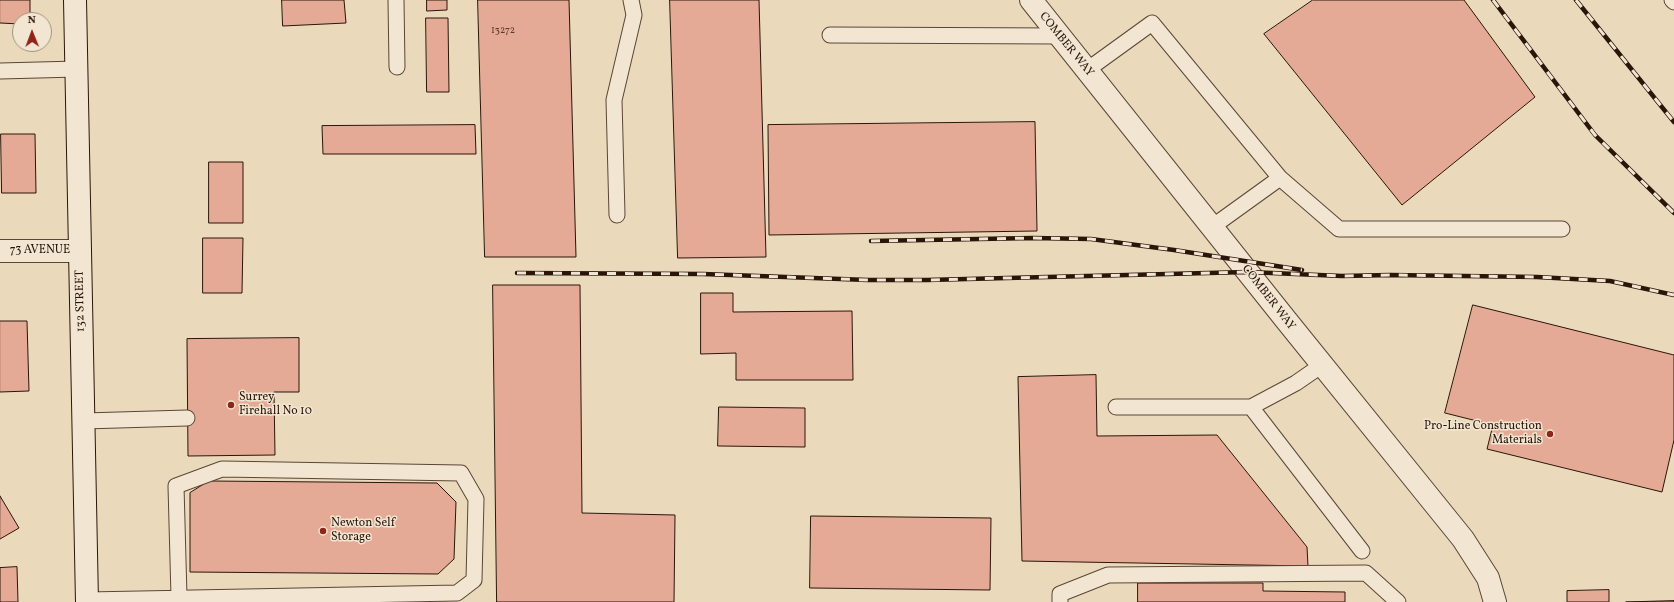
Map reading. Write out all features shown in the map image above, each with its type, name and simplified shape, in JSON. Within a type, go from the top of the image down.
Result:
[{"type":"street","name":"132 STREET","points":[[75,0],[78,69],[87,601]]},
{"type":"street","name":"COMBER WAY","points":[[1031,0],[1322,365],[1463,539],[1488,578],[1494,602]]},
{"type":"street","name":"73 AVENUE","points":[[0,252],[80,251]]},
{"type":"lane","points":[[396,0],[397,67]]},
{"type":"lane","points":[[617,215],[614,100],[634,15],[631,0]]},
{"type":"lane","points":[[1087,70],[1152,23],[1280,178],[1339,229],[1562,229]]},
{"type":"lane","points":[[830,35],[1059,36]]},
{"type":"lane","points":[[0,71],[78,69]]},
{"type":"lane","points":[[1212,227],[1280,178]]},
{"type":"lane","points":[[1116,407],[1251,408],[1296,383],[1322,365]]},
{"type":"lane","points":[[1251,408],[1362,551]]},
{"type":"lane","points":[[84,420],[187,418]]},
{"type":"lane","points":[[87,601],[181,600],[456,593],[474,580],[476,498],[461,472],[222,469],[176,486],[181,600]]},
{"type":"lane","points":[[1060,602],[1060,594],[1108,575],[1366,573],[1398,602]]},
{"type":"building","points":[[0,0],[30,0],[30,12],[12,12],[12,24],[0,23]]},
{"type":"building","points":[[282,0],[344,0],[346,23],[283,26]]},
{"type":"building","points":[[427,0],[447,0],[447,10],[427,11]]},
{"type":"building","points":[[478,0],[569,0],[576,257],[485,257]]},
{"type":"building","points":[[670,0],[759,0],[766,257],[678,258]]},
{"type":"building","points":[[1313,0],[1464,0],[1535,97],[1402,205],[1264,34]]},
{"type":"building","points":[[426,18],[448,18],[449,92],[427,92]]},
{"type":"building","points":[[1035,122],[1037,231],[769,235],[768,125]]},
{"type":"building","points":[[475,125],[476,154],[323,154],[322,126]]},
{"type":"building","points":[[1,134],[35,134],[36,193],[2,193]]},
{"type":"building","points":[[209,162],[243,162],[243,223],[209,223]]},
{"type":"building","points":[[203,238],[243,238],[242,293],[203,293]]},
{"type":"building","points":[[493,285],[580,285],[582,513],[675,515],[674,602],[497,602]]},
{"type":"building","points":[[701,293],[733,293],[733,312],[852,311],[853,380],[736,380],[736,353],[701,354]]},
{"type":"building","points":[[1473,305],[1674,355],[1674,440],[1662,492],[1487,449],[1493,425],[1445,413]]},
{"type":"building","points":[[0,321],[27,321],[29,391],[0,392]]},
{"type":"building","name":"Surrey Firehall No 10","points":[[299,338],[299,392],[274,392],[275,455],[188,456],[187,339]]},
{"type":"building","points":[[1096,375],[1097,436],[1217,435],[1307,547],[1308,566],[1022,561],[1018,377]]},
{"type":"building","points":[[719,407],[805,408],[805,447],[718,446]]},
{"type":"building","name":"Newton Self Storage","points":[[209,481],[437,483],[456,502],[454,559],[438,574],[190,572],[190,493]]},
{"type":"building","points":[[0,496],[19,528],[0,539]]},
{"type":"building","points":[[811,516],[991,518],[990,590],[810,588]]},
{"type":"building","points":[[17,567],[18,602],[0,602],[0,568]]},
{"type":"building","points":[[1138,583],[1263,583],[1263,591],[1345,592],[1345,602],[1138,602]]},
{"type":"building","points":[[1609,590],[1609,602],[1567,602],[1567,591]]},
{"type":"building","points":[[1674,601],[1674,602],[1626,602]]},
{"type":"railway","points":[[1493,0],[1595,135],[1674,213]]},
{"type":"railway","points":[[1576,0],[1674,122]]},
{"type":"railway","points":[[871,241],[1033,238],[1091,239],[1302,270]]},
{"type":"railway","points":[[517,273],[703,274],[868,280],[927,280],[1248,272],[1342,276],[1390,275],[1537,277],[1610,281],[1674,295]]},
{"type":"place","name":"Surrey Firehall No 10","points":[[231,405]]},
{"type":"place","name":"Pro-Line Construction Materials","points":[[1550,434]]},
{"type":"place","name":"Newton Self Storage","points":[[323,531]]}]
